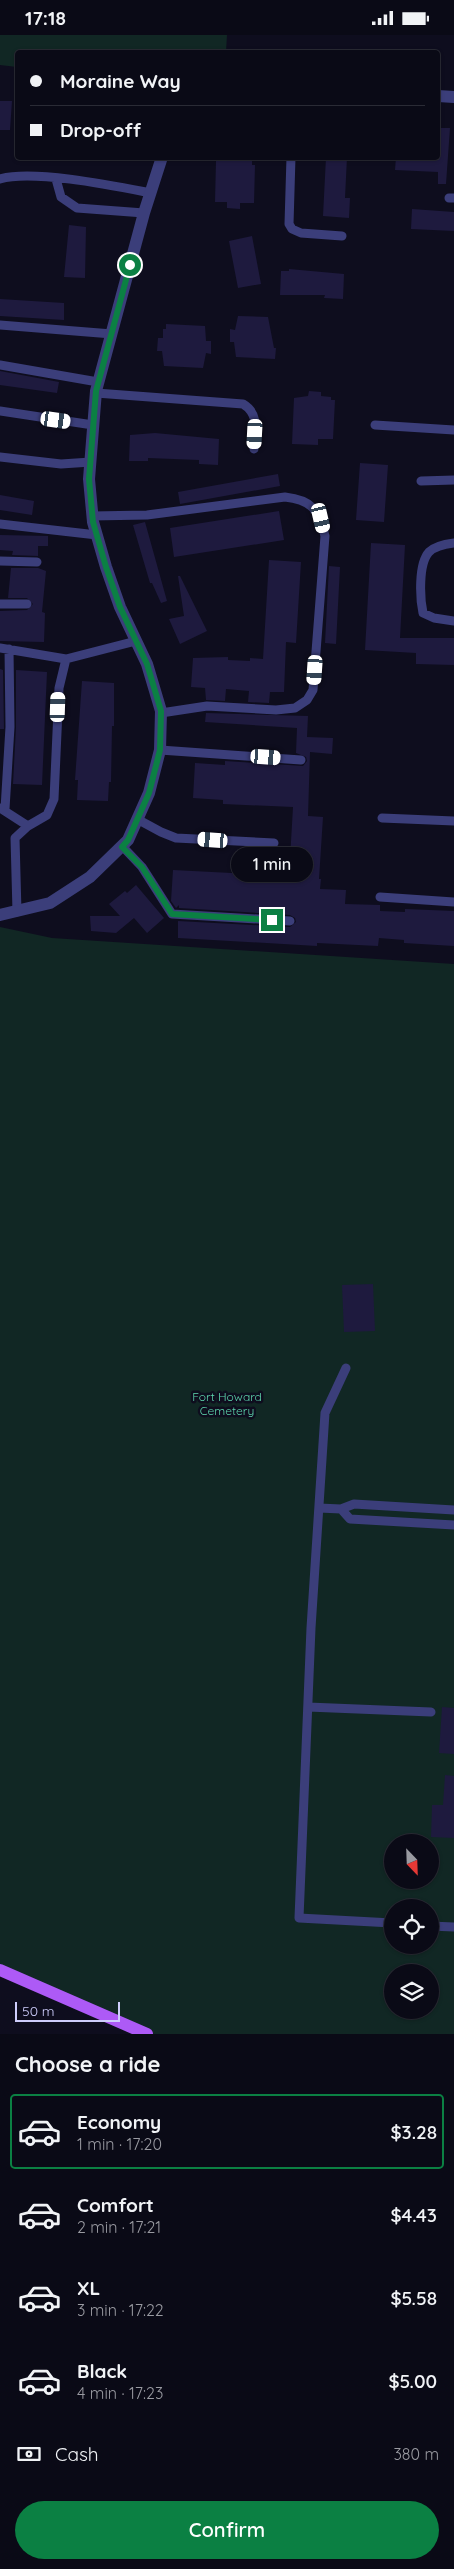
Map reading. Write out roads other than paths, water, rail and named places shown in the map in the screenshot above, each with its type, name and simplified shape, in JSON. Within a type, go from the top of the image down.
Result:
[{"type":"main road","points":[[0,1970],[141,2033]]},
{"type":"street","points":[[440,96],[454,97]]},
{"type":"street","points":[[0,915],[50,903],[90,877],[122,847],[128,840],[149,793],[160,750],[161,713],[147,664],[120,607],[96,535],[92,516],[90,462],[97,387],[144,213],[161,160]]},
{"type":"lane","points":[[292,160],[289,224],[292,229],[301,233],[342,236]]},
{"type":"lane","points":[[0,179],[25,176],[151,193]]},
{"type":"lane","points":[[56,179],[61,197],[77,207],[144,213]]},
{"type":"lane","points":[[0,325],[112,334]]},
{"type":"lane","points":[[0,365],[97,387],[243,403],[252,409],[255,419],[254,449]]},
{"type":"lane","points":[[0,411],[93,425]]},
{"type":"lane","points":[[375,425],[454,430]]},
{"type":"lane","points":[[0,457],[61,464],[90,462]]},
{"type":"lane","points":[[421,481],[454,480]]},
{"type":"lane","points":[[92,516],[147,515],[285,497],[300,499],[312,506],[321,518],[325,536],[314,680],[313,690],[307,700],[294,708],[276,710],[207,706],[161,713]]},
{"type":"lane","points":[[0,523],[96,535]]},
{"type":"lane","points":[[454,543],[429,551],[424,561],[420,598],[423,613],[434,618],[454,621]]},
{"type":"lane","points":[[0,561],[37,562]]},
{"type":"lane","points":[[0,604],[28,604]]},
{"type":"lane","points":[[28,826],[2,808],[10,727],[5,649],[66,659],[136,641]]},
{"type":"lane","points":[[16,912],[15,838],[28,826],[47,815],[54,799],[59,688],[66,659]]},
{"type":"lane","points":[[160,750],[301,760]]},
{"type":"lane","points":[[382,818],[454,821]]},
{"type":"lane","points":[[137,819],[176,838],[274,843]]},
{"type":"lane","points":[[122,847],[142,867],[172,914],[290,921]]},
{"type":"lane","points":[[380,897],[454,901]]},
{"type":"lane","points":[[346,1369],[325,1413],[308,1707],[299,1917],[384,1922]]},
{"type":"lane","points":[[319,1508],[341,1509],[354,1504],[454,1510]]},
{"type":"lane","points":[[341,1509],[350,1519],[454,1525]]},
{"type":"lane","points":[[308,1707],[431,1712]]},
{"type":"lane","points":[[439,1926],[454,1927]]},
{"type":"park label","name":"Fort Howard Cemetery","points":[[227,1403]]}]
